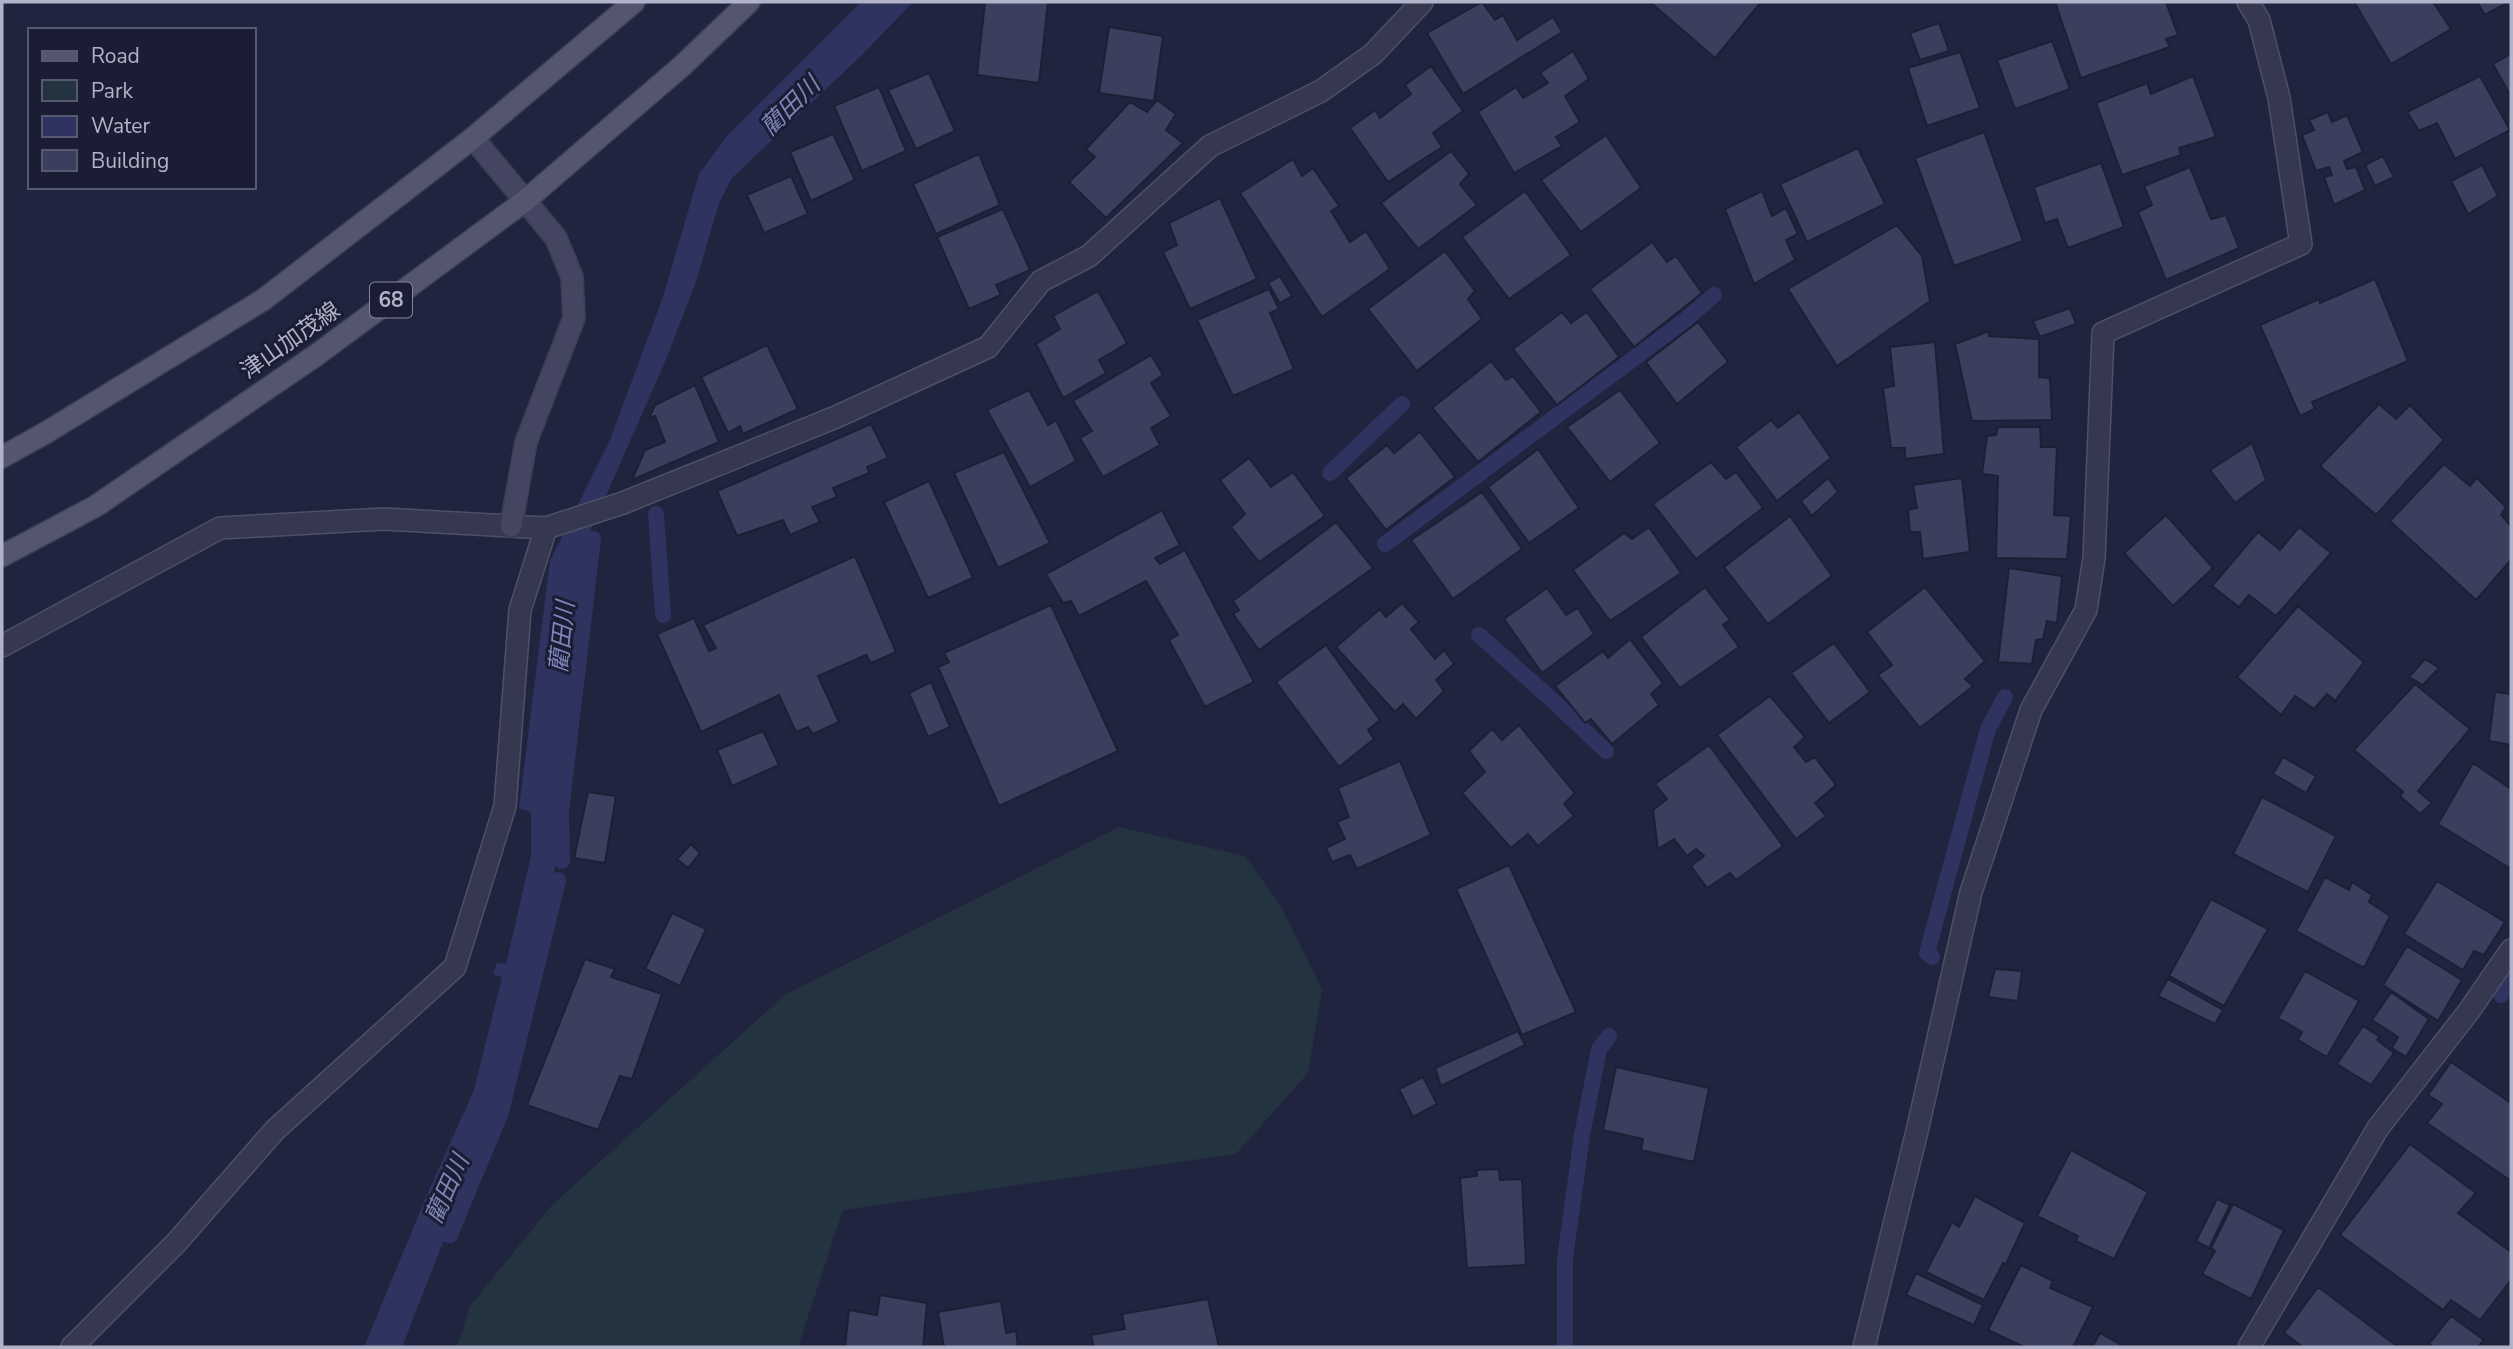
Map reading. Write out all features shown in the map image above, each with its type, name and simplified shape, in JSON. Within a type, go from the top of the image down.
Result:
[{"type":"main road","points":[[2,457],[263,300],[473,138],[635,2]]},
{"type":"main road","name":"津山加茂線","points":[[2,556],[96,506],[315,356],[526,200],[682,66],[749,2]]},
{"type":"street","points":[[2,646],[220,528],[384,519],[547,528],[623,503],[836,417],[988,347],[1041,281],[1088,256],[1210,146],[1321,91],[1373,54],[1422,2]]},
{"type":"street","points":[[1864,1347],[1918,1128],[1971,892],[2031,709],[2086,610],[2094,558],[2103,332],[2301,244],[2279,98],[2259,20],[2248,2]]},
{"type":"street","points":[[473,138],[556,238],[572,277],[574,318],[526,442],[511,526]]},
{"type":"street","points":[[72,1347],[176,1243],[275,1130],[455,967],[505,806],[520,610],[547,528]]},
{"type":"street","points":[[2249,1347],[2378,1128],[2469,1011],[2511,950]]},
{"type":"green space","points":[[1119,827],[1245,856],[1280,905],[1322,989],[1308,1073],[1236,1154],[843,1210],[798,1347],[457,1347],[470,1306],[552,1205],[786,994]]},
{"type":"water","name":"藺田川","points":[[861,2],[913,2],[862,55],[732,178],[719,203],[696,282],[665,362],[585,543],[556,807],[557,859],[496,1107],[402,1347],[364,1347],[474,1090],[502,977],[493,974],[497,963],[506,964],[531,856],[531,812],[519,808],[550,561],[610,440],[663,297],[699,174],[726,137]]},
{"type":"building","points":[[985,2],[1048,2],[1039,83],[977,75]]},
{"type":"building","points":[[1482,2],[1495,20],[1503,15],[1517,40],[1553,17],[1562,32],[1463,94],[1427,33]]},
{"type":"building","points":[[1650,2],[1761,2],[1715,58]]},
{"type":"building","points":[[2055,2],[2166,2],[2178,35],[2166,39],[2170,47],[2081,78]]},
{"type":"building","points":[[2354,2],[2433,2],[2451,29],[2391,64]]},
{"type":"building","points":[[2477,2],[2509,2],[2485,15]]},
{"type":"building","points":[[1939,23],[1949,51],[1920,60],[1910,33]]},
{"type":"building","points":[[1109,27],[1163,36],[1154,101],[1099,93]]},
{"type":"building","points":[[2052,41],[2070,89],[2015,109],[1997,60]]},
{"type":"building","points":[[1573,51],[1589,79],[1565,96],[1580,122],[1556,137],[1562,146],[1514,173],[1478,112],[1516,87],[1523,98],[1548,83],[1540,73]]},
{"type":"building","points":[[1960,52],[1980,108],[1927,126],[1908,68]]},
{"type":"building","points":[[2511,54],[2511,97],[2493,64]]},
{"type":"building","points":[[1431,66],[1463,111],[1433,133],[1442,147],[1388,182],[1350,128],[1375,110],[1380,118],[1411,94],[1405,85]]},
{"type":"building","points":[[929,73],[955,131],[916,149],[888,90]]},
{"type":"building","points":[[2193,76],[2216,137],[2179,148],[2181,155],[2122,175],[2096,103],[2147,83],[2151,94]]},
{"type":"building","points":[[2480,76],[2510,130],[2455,159],[2437,123],[2419,131],[2407,112]]},
{"type":"building","points":[[879,87],[906,151],[862,171],[834,106]]},
{"type":"building","points":[[1157,100],[1176,114],[1166,130],[1183,143],[1106,218],[1069,182],[1095,157],[1086,149],[1130,102],[1147,112]]},
{"type":"building","points":[[2328,112],[2332,122],[2347,115],[2363,152],[2344,161],[2347,169],[2356,167],[2365,190],[2334,205],[2324,177],[2332,175],[2329,167],[2316,171],[2302,135],[2314,130],[2309,120]]},
{"type":"building","points":[[1984,132],[2023,241],[1954,266],[1915,158]]},
{"type":"building","points":[[833,134],[855,180],[811,201],[790,152]]},
{"type":"building","points":[[1606,135],[1641,188],[1581,232],[1541,180]]},
{"type":"building","points":[[1858,148],[1885,204],[1807,242],[1780,184]]},
{"type":"building","points":[[1451,151],[1469,174],[1460,184],[1477,205],[1418,249],[1381,203]]},
{"type":"building","points":[[979,154],[1000,205],[936,234],[913,184]]},
{"type":"building","points":[[2383,156],[2394,177],[2375,186],[2365,165]]},
{"type":"building","points":[[1293,159],[1302,176],[1313,168],[1339,206],[1331,211],[1350,242],[1366,231],[1390,269],[1322,317],[1240,193]]},
{"type":"building","points":[[2101,163],[2124,227],[2068,248],[2057,219],[2045,223],[2034,187]]},
{"type":"building","points":[[2482,165],[2498,196],[2468,214],[2451,181]]},
{"type":"building","points":[[2190,167],[2211,219],[2226,215],[2239,248],[2166,280],[2138,212],[2152,205],[2144,186]]},
{"type":"building","points":[[791,176],[808,214],[764,233],[747,195]]},
{"type":"building","points":[[1525,191],[1571,255],[1509,299],[1462,237]]},
{"type":"building","points":[[1762,191],[1772,216],[1786,208],[1798,234],[1786,240],[1795,260],[1754,284],[1725,209]]},
{"type":"building","points":[[1220,198],[1257,279],[1190,309],[1163,252],[1177,245],[1169,223]]},
{"type":"building","points":[[1003,209],[1030,270],[996,285],[1001,295],[969,309],[937,237]]},
{"type":"building","points":[[1897,225],[1922,256],[1930,301],[1837,366],[1788,289]]},
{"type":"building","points":[[1652,242],[1667,262],[1676,256],[1702,293],[1634,347],[1590,289]]},
{"type":"building","points":[[1445,251],[1475,291],[1468,299],[1482,319],[1417,371],[1368,309]]},
{"type":"building","points":[[1280,276],[1292,296],[1280,303],[1268,283]]},
{"type":"building","points":[[2375,279],[2408,361],[2312,402],[2315,409],[2300,416],[2260,325],[2319,299],[2320,303]]},
{"type":"building","points":[[1269,289],[1279,309],[1270,313],[1294,369],[1233,396],[1197,320]]},
{"type":"building","points":[[1098,291],[1127,343],[1099,360],[1106,373],[1063,398],[1036,344],[1060,329],[1053,316]]},
{"type":"building","points":[[2070,308],[2076,324],[2040,337],[2033,321]]},
{"type":"building","points":[[1562,312],[1571,323],[1587,312],[1619,357],[1557,405],[1513,349]]},
{"type":"building","points":[[1698,322],[1728,362],[1677,404],[1646,362]]},
{"type":"building","points":[[1989,331],[1989,336],[2039,339],[2039,377],[2050,378],[2052,420],[1972,421],[1955,344]]},
{"type":"building","points":[[1935,342],[1944,454],[1905,459],[1905,448],[1891,448],[1883,388],[1894,386],[1890,347]]},
{"type":"building","points":[[767,345],[798,409],[743,434],[740,426],[728,433],[701,377]]},
{"type":"building","points":[[1151,355],[1163,375],[1151,383],[1171,416],[1151,428],[1160,445],[1103,477],[1080,438],[1092,431],[1073,401]]},
{"type":"building","points":[[1491,361],[1506,380],[1513,376],[1541,412],[1478,462],[1432,408]]},
{"type":"building","points":[[695,385],[719,442],[632,480],[645,450],[665,442],[655,416],[649,418],[655,405]]},
{"type":"building","points":[[1029,390],[1048,425],[1056,420],[1076,461],[1030,487],[987,410]]},
{"type":"building","points":[[1620,390],[1660,443],[1610,482],[1567,427]]},
{"type":"building","points":[[2379,404],[2396,419],[2410,405],[2444,440],[2376,515],[2320,466]]},
{"type":"building","points":[[1799,412],[1831,458],[1777,501],[1736,447],[1771,420],[1778,428]]},
{"type":"building","points":[[871,424],[888,458],[867,467],[869,473],[833,488],[837,497],[812,507],[820,522],[790,535],[783,520],[737,536],[717,491]]},
{"type":"building","points":[[1998,427],[2040,427],[2041,447],[2057,447],[2054,515],[2071,516],[2067,559],[1996,558],[1998,476],[1982,474],[1987,436],[1996,435]]},
{"type":"building","points":[[1420,432],[1455,477],[1386,530],[1346,478],[1387,445],[1394,453]]},
{"type":"building","points":[[2252,443],[2266,480],[2235,503],[2210,470]]},
{"type":"building","points":[[1538,449],[1579,508],[1529,543],[1488,487]]},
{"type":"building","points":[[1004,452],[1050,543],[998,568],[954,473]]},
{"type":"building","points":[[1249,458],[1271,487],[1293,472],[1325,516],[1259,562],[1231,527],[1245,514],[1220,480]]},
{"type":"building","points":[[1711,462],[1726,479],[1736,472],[1763,508],[1696,559],[1653,504]]},
{"type":"building","points":[[2444,464],[2470,486],[2477,478],[2506,507],[2501,515],[2511,526],[2511,560],[2476,600],[2390,521]]},
{"type":"building","points":[[1828,478],[1838,492],[1812,516],[1801,501]]},
{"type":"building","points":[[1962,478],[1970,552],[1923,559],[1920,532],[1910,532],[1908,510],[1917,508],[1913,485]]},
{"type":"building","points":[[929,481],[973,578],[928,598],[884,502]]},
{"type":"building","points":[[1482,492],[1522,549],[1453,599],[1411,540]]},
{"type":"building","points":[[1162,510],[1180,545],[1155,558],[1160,564],[1185,550],[1254,682],[1205,707],[1169,640],[1178,635],[1146,581],[1079,616],[1071,601],[1063,603],[1046,574]]},
{"type":"building","points":[[2166,515],[2213,568],[2173,606],[2124,553]]},
{"type":"building","points":[[1790,516],[1832,576],[1768,624],[1724,567]]},
{"type":"building","points":[[1336,522],[1373,568],[1259,650],[1233,614],[1239,610],[1233,601]]},
{"type":"building","points":[[1649,527],[1681,573],[1610,621],[1573,570],[1624,533],[1632,539]]},
{"type":"building","points":[[2299,527],[2331,553],[2276,616],[2249,595],[2239,607],[2212,586],[2258,532],[2280,550]]},
{"type":"building","points":[[855,556],[896,652],[871,663],[866,655],[818,676],[839,722],[813,734],[808,727],[796,732],[779,695],[701,732],[657,634],[694,618],[709,651],[716,648],[703,625]]},
{"type":"building","points":[[2009,568],[2062,576],[2057,623],[2047,621],[2043,639],[2036,640],[2032,664],[1998,662]]},
{"type":"building","points":[[1705,587],[1730,620],[1723,625],[1739,647],[1680,688],[1641,637]]},
{"type":"building","points":[[1925,587],[1985,661],[1965,679],[1973,686],[1920,728],[1878,675],[1892,665],[1867,632]]},
{"type":"building","points":[[1547,588],[1566,615],[1578,608],[1594,634],[1542,673],[1504,619]]},
{"type":"building","points":[[1402,603],[1419,622],[1411,629],[1435,659],[1444,650],[1454,664],[1436,680],[1444,691],[1416,719],[1403,704],[1395,712],[1336,647],[1380,609],[1386,617]]},
{"type":"building","points":[[1051,605],[1118,751],[999,806],[938,667],[949,662],[944,653]]},
{"type":"building","points":[[2298,606],[2364,662],[2335,701],[2327,694],[2314,709],[2295,696],[2281,715],[2237,677]]},
{"type":"building","points":[[1630,639],[1663,683],[1651,694],[1659,705],[1612,744],[1591,719],[1585,723],[1555,686],[1603,651],[1608,658]]},
{"type":"building","points":[[1834,643],[1870,692],[1829,723],[1791,673]]},
{"type":"building","points":[[1326,645],[1380,720],[1368,730],[1374,739],[1339,767],[1276,682]]},
{"type":"building","points":[[2425,659],[2439,668],[2423,685],[2409,677]]},
{"type":"building","points":[[931,682],[950,727],[928,737],[909,693]]},
{"type":"building","points":[[2415,684],[2470,729],[2418,791],[2432,803],[2420,814],[2400,796],[2403,792],[2354,750]]},
{"type":"building","points":[[2495,692],[2511,694],[2511,745],[2489,741]]},
{"type":"building","points":[[1770,696],[1805,737],[1794,747],[1806,762],[1815,757],[1836,785],[1815,803],[1826,816],[1796,839],[1717,735]]},
{"type":"building","points":[[1519,725],[1575,793],[1564,804],[1574,816],[1538,846],[1528,834],[1511,848],[1462,793],[1485,772],[1469,751],[1492,729],[1502,740]]},
{"type":"building","points":[[763,731],[779,765],[732,786],[717,750]]},
{"type":"building","points":[[1709,745],[1783,846],[1736,880],[1730,873],[1707,888],[1691,866],[1704,856],[1696,849],[1687,856],[1674,839],[1658,849],[1653,810],[1667,799],[1655,784]]},
{"type":"building","points":[[2283,757],[2316,776],[2306,793],[2273,774]]},
{"type":"building","points":[[1400,761],[1431,835],[1357,869],[1350,855],[1332,862],[1326,848],[1345,839],[1337,822],[1349,817],[1338,788]]},
{"type":"building","points":[[2473,763],[2511,789],[2511,869],[2438,824]]},
{"type":"building","points":[[588,792],[616,796],[605,863],[574,858]]},
{"type":"building","points":[[2262,797],[2336,836],[2308,892],[2233,854]]},
{"type":"building","points":[[691,844],[700,853],[688,868],[677,859]]},
{"type":"building","points":[[1509,865],[1576,1012],[1522,1035],[1456,889]]},
{"type":"building","points":[[2325,877],[2349,890],[2352,882],[2372,895],[2369,902],[2390,916],[2364,968],[2296,931]]},
{"type":"building","points":[[2437,881],[2505,922],[2484,955],[2474,951],[2463,970],[2404,934]]},
{"type":"building","points":[[2211,899],[2268,929],[2224,1006],[2169,976]]},
{"type":"building","points":[[672,913],[706,929],[680,986],[645,969]]},
{"type":"building","points":[[2407,946],[2462,980],[2438,1021],[2383,985]]},
{"type":"building","points":[[585,959],[615,969],[611,977],[662,994],[632,1079],[620,1076],[598,1130],[527,1105]]},
{"type":"building","points":[[1995,969],[2022,971],[2018,1001],[1988,997]]},
{"type":"building","points":[[2305,971],[2359,1001],[2327,1057],[2298,1040],[2302,1032],[2278,1018]]},
{"type":"building","points":[[2168,979],[2223,1010],[2215,1024],[2158,996]]},
{"type":"building","points":[[2391,992],[2429,1019],[2406,1057],[2392,1048],[2398,1037],[2372,1020]]},
{"type":"building","points":[[2363,1026],[2380,1037],[2377,1040],[2394,1053],[2371,1085],[2337,1064]]},
{"type":"building","points":[[1518,1031],[1525,1045],[1441,1086],[1435,1068]]},
{"type":"building","points":[[2451,1062],[2511,1103],[2511,1181],[2427,1123],[2442,1104],[2428,1095]]},
{"type":"building","points":[[1616,1067],[1709,1088],[1694,1162],[1641,1150],[1643,1139],[1603,1130]]},
{"type":"building","points":[[1423,1077],[1437,1104],[1413,1117],[1399,1089]]},
{"type":"building","points":[[2410,1144],[2476,1193],[2458,1213],[2511,1252],[2511,1280],[2480,1320],[2451,1300],[2443,1310],[2340,1235]]},
{"type":"building","points":[[2071,1150],[2148,1192],[2114,1259],[2076,1241],[2078,1236],[2037,1216]]},
{"type":"building","points":[[1499,1169],[1500,1180],[1522,1179],[1526,1265],[1467,1268],[1460,1178],[1477,1176],[1476,1170]]},
{"type":"building","points":[[1975,1196],[2025,1223],[2006,1264],[2003,1263],[1984,1300],[1926,1272],[1952,1222],[1959,1227]]},
{"type":"building","points":[[2217,1199],[2230,1205],[2209,1248],[2196,1241]]},
{"type":"building","points":[[2233,1204],[2284,1230],[2251,1299],[2202,1274],[2215,1251],[2211,1248]]},
{"type":"building","points":[[2021,1265],[2053,1281],[2050,1288],[2093,1307],[2073,1347],[2024,1347],[1988,1330]]},
{"type":"building","points":[[1916,1273],[1983,1305],[1974,1325],[1906,1295]]},
{"type":"building","points":[[2318,1287],[2398,1347],[2303,1347],[2284,1333]]},
{"type":"building","points":[[880,1295],[927,1303],[923,1347],[845,1347],[849,1310],[877,1315]]},
{"type":"building","points":[[1208,1299],[1219,1347],[1094,1347],[1091,1335],[1125,1329],[1122,1314]]},
{"type":"building","points":[[1001,1301],[1006,1333],[1016,1331],[1018,1347],[944,1347],[938,1312]]},
{"type":"building","points":[[2451,1316],[2484,1340],[2478,1347],[2433,1347],[2429,1344]]},
{"type":"building","points":[[2100,1333],[2125,1347],[2092,1347]]},
{"type":"waterway","points":[[1385,544],[1684,321],[1714,295]]},
{"type":"waterway","points":[[1330,473],[1402,404]]},
{"type":"waterway","points":[[656,514],[663,615]]},
{"type":"waterway","name":"藺田川","points":[[562,861],[561,811],[593,539]]},
{"type":"waterway","points":[[1479,635],[1606,751]]},
{"type":"waterway","points":[[1932,957],[1927,953],[1988,729],[2005,697]]},
{"type":"waterway","name":"藺田川","points":[[429,1229],[450,1235],[501,1112],[558,880]]},
{"type":"waterway","points":[[2501,995],[2511,981]]},
{"type":"waterway","points":[[1565,1347],[1565,1259],[1582,1135],[1599,1049],[1609,1036]]}]
